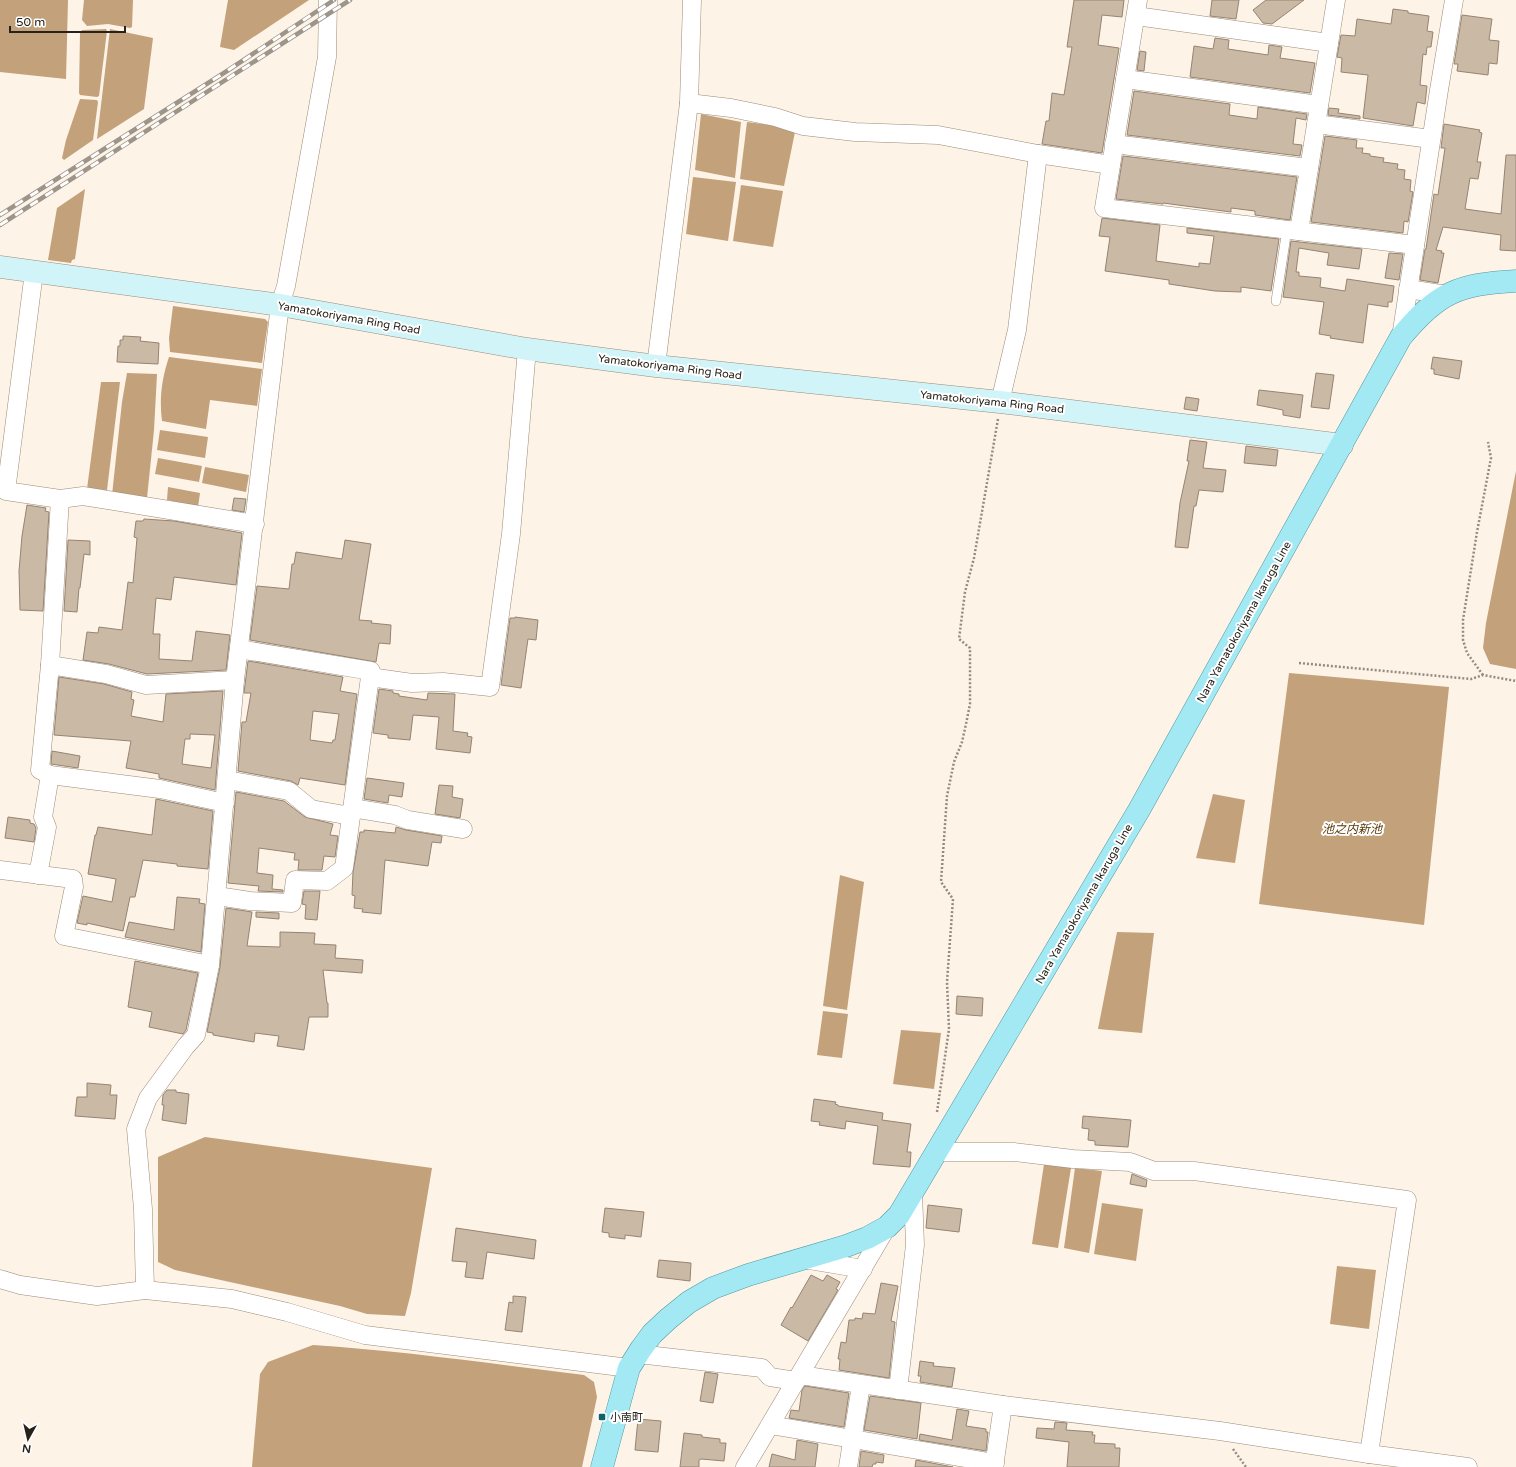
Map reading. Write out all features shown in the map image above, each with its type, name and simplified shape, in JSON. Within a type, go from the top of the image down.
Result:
[{"type":"main road","name":"Yamatokoriyama Ring Road","points":[[0,267],[280,305],[527,349],[656,366],[1000,402],[1342,445]]},
{"type":"main road","name":"Nara Yamatokoriyama Ikaruga Line","points":[[602,1467],[634,1361],[652,1334],[668,1319],[689,1302],[713,1288],[748,1274],[846,1246],[867,1238],[887,1227],[899,1215],[938,1152],[1139,810],[1401,337],[1417,318],[1436,301],[1447,295],[1464,288],[1480,284],[1516,281]]},
{"type":"street","points":[[144,1290],[143,1208],[136,1129],[148,1098],[186,1046],[196,1035],[210,965],[235,680],[255,524],[280,305],[286,286],[328,57],[328,0]]},
{"type":"street","points":[[656,366],[689,103],[692,0]]},
{"type":"street","points":[[1293,230],[1309,168],[1336,0]]},
{"type":"street","points":[[1401,337],[1414,245],[1454,0]]},
{"type":"street","points":[[1330,42],[1137,8],[1104,208],[1414,245]]},
{"type":"street","points":[[1125,79],[1319,105]]},
{"type":"street","points":[[689,103],[732,108],[775,117],[802,126],[855,132],[938,135],[1038,154],[1111,164]]},
{"type":"street","points":[[1316,124],[1431,139]]},
{"type":"street","points":[[1114,144],[1309,168]]},
{"type":"street","points":[[1000,402],[1016,330],[1038,154]]},
{"type":"street","points":[[34,272],[6,491],[60,500],[83,496],[255,524]]},
{"type":"street","points":[[1408,288],[1447,295]]},
{"type":"street","points":[[370,677],[412,683],[443,682],[490,687],[511,534],[527,349]]},
{"type":"street","points":[[60,500],[50,665],[40,770],[50,775],[160,789],[225,803]]},
{"type":"street","points":[[217,896],[250,901],[292,903],[295,880],[327,881],[344,868],[371,670],[239,649]]},
{"type":"street","points":[[50,665],[106,674],[146,685],[235,680]]},
{"type":"street","points":[[38,875],[47,827],[43,817],[50,775]]},
{"type":"street","points":[[226,780],[289,791],[311,809],[395,815],[408,820],[462,829]]},
{"type":"street","points":[[0,870],[73,879],[74,887],[64,936],[210,965]]},
{"type":"street","points":[[938,1152],[1014,1152],[1073,1159],[1130,1162],[1154,1171],[1194,1171],[1407,1200],[1369,1454]]},
{"type":"street","points":[[898,1390],[914,1245],[913,1193]]},
{"type":"street","points":[[745,1467],[887,1227]]},
{"type":"street","points":[[801,1259],[863,1269]]},
{"type":"street","points":[[0,1279],[20,1285],[97,1296],[144,1290],[232,1299],[287,1312],[365,1335],[634,1361],[762,1368],[770,1377],[861,1384],[1004,1405],[1220,1431],[1369,1454],[1468,1467]]},
{"type":"street","points":[[848,1467],[861,1384]]},
{"type":"street","points":[[770,1425],[995,1465],[1004,1405]]},
{"type":"lane","points":[[1276,301],[1293,230]]},
{"type":"path","points":[[937,1113],[949,1029],[947,982],[953,899],[941,882],[947,796],[954,762],[962,742],[970,704],[970,648],[958,639],[965,592],[980,528],[996,437],[1000,402]]},
{"type":"path","points":[[1484,675],[1467,653],[1463,640],[1463,620],[1491,458],[1488,442]]},
{"type":"path","points":[[1299,663],[1460,678],[1471,678],[1484,675],[1516,681]]},
{"type":"water","points":[[0,0],[68,0],[66,79],[0,72]]},
{"type":"water","points":[[84,0],[133,0],[132,27],[130,28],[108,24],[87,26],[82,20]]},
{"type":"water","points":[[228,0],[309,0],[234,50],[220,47]]},
{"type":"water","points":[[106,29],[107,31],[99,96],[80,95],[80,33],[82,30]]},
{"type":"water","points":[[110,29],[153,38],[144,109],[97,139]]},
{"type":"water","points":[[80,99],[97,100],[98,102],[93,140],[64,160],[62,158],[66,140]]},
{"type":"water","points":[[701,114],[741,122],[735,178],[695,170]]},
{"type":"water","points":[[747,122],[777,126],[795,132],[784,186],[740,179]]},
{"type":"water","points":[[693,177],[736,182],[728,241],[686,234]]},
{"type":"water","points":[[741,185],[783,191],[773,247],[733,241]]},
{"type":"water","points":[[85,189],[75,259],[72,260],[71,263],[48,260],[57,208]]},
{"type":"water","points":[[173,306],[265,319],[268,322],[262,363],[170,352],[169,338]]},
{"type":"water","points":[[169,357],[262,369],[257,406],[210,400],[206,429],[162,421],[162,388]]},
{"type":"water","points":[[127,373],[157,374],[154,430],[147,498],[112,495],[122,402]]},
{"type":"water","points":[[101,382],[120,382],[107,490],[87,489]]},
{"type":"water","points":[[160,430],[208,437],[205,458],[157,450]]},
{"type":"water","points":[[158,458],[202,466],[199,482],[155,474]]},
{"type":"water","points":[[205,467],[249,475],[246,492],[202,483]]},
{"type":"water","points":[[1516,471],[1516,669],[1490,664],[1483,648],[1486,623]]},
{"type":"water","points":[[168,487],[200,493],[198,507],[167,500]]},
{"type":"water","name":"池之内新池","points":[[1289,673],[1449,687],[1424,925],[1259,904]]},
{"type":"water","points":[[1213,794],[1245,800],[1235,863],[1196,858]]},
{"type":"water","points":[[840,875],[864,882],[847,1010],[823,1006]]},
{"type":"water","points":[[1117,932],[1154,933],[1142,1033],[1098,1029]]},
{"type":"water","points":[[823,1011],[848,1014],[842,1058],[817,1055]]},
{"type":"water","points":[[901,1030],[941,1033],[934,1089],[893,1084]]},
{"type":"water","points":[[205,1137],[432,1168],[411,1293],[405,1316],[367,1314],[340,1306],[175,1270],[158,1262],[158,1157]]},
{"type":"water","points":[[1044,1164],[1071,1168],[1058,1248],[1032,1244]]},
{"type":"water","points":[[1075,1168],[1102,1171],[1089,1253],[1064,1248]]},
{"type":"water","points":[[1102,1203],[1143,1209],[1136,1261],[1094,1254]]},
{"type":"water","points":[[1337,1266],[1376,1270],[1369,1329],[1330,1324]]},
{"type":"water","points":[[313,1345],[415,1354],[584,1375],[594,1382],[597,1397],[582,1467],[252,1467],[260,1374],[268,1362]]},
{"type":"building","points":[[1074,0],[1124,0],[1122,17],[1102,15],[1098,45],[1119,48],[1102,153],[1042,144],[1046,121],[1049,121],[1052,93],[1064,95],[1072,47],[1067,47]]},
{"type":"building","points":[[1212,0],[1239,0],[1236,19],[1210,16]]},
{"type":"building","points":[[1266,0],[1304,0],[1272,24],[1263,23],[1253,10]]},
{"type":"building","points":[[1393,9],[1429,16],[1427,31],[1433,32],[1431,47],[1427,47],[1426,55],[1423,54],[1420,85],[1427,86],[1425,104],[1417,102],[1413,126],[1363,118],[1368,75],[1341,72],[1342,58],[1337,57],[1341,35],[1355,36],[1357,19],[1391,24]]},
{"type":"building","points":[[1462,15],[1492,19],[1489,40],[1499,41],[1497,64],[1489,63],[1488,75],[1457,71],[1458,64],[1454,64]]},
{"type":"building","points":[[1215,38],[1229,40],[1228,49],[1268,55],[1269,45],[1282,47],[1280,58],[1315,63],[1310,93],[1190,77],[1194,46],[1213,49]]},
{"type":"building","points":[[1140,51],[1146,52],[1144,71],[1137,70]]},
{"type":"building","points":[[1134,91],[1230,104],[1229,115],[1257,119],[1258,107],[1307,114],[1306,120],[1296,118],[1293,144],[1302,145],[1300,156],[1127,135]]},
{"type":"building","points":[[1329,108],[1339,109],[1338,113],[1360,116],[1360,119],[1328,115]]},
{"type":"building","points":[[1444,124],[1480,130],[1479,132],[1482,133],[1477,162],[1481,162],[1478,179],[1470,178],[1465,209],[1501,214],[1506,155],[1516,155],[1516,251],[1500,250],[1501,235],[1443,227],[1436,250],[1444,253],[1438,283],[1420,280],[1434,194],[1438,195],[1445,148],[1441,148]]},
{"type":"building","points":[[1325,136],[1357,140],[1356,148],[1363,148],[1362,153],[1384,158],[1383,162],[1398,164],[1397,169],[1405,170],[1404,179],[1411,180],[1410,191],[1413,192],[1408,222],[1404,221],[1403,233],[1311,222]]},
{"type":"building","points":[[1123,156],[1297,177],[1290,220],[1255,215],[1255,211],[1231,208],[1231,212],[1163,203],[1116,199]]},
{"type":"building","points":[[1102,218],[1160,225],[1156,261],[1199,267],[1199,263],[1210,264],[1214,236],[1187,233],[1187,228],[1279,239],[1271,291],[1241,287],[1241,292],[1215,291],[1169,284],[1169,280],[1105,271],[1110,237],[1099,236]]},
{"type":"building","points":[[1291,241],[1362,249],[1359,269],[1327,265],[1329,253],[1299,248],[1296,272],[1299,272],[1299,276],[1321,278],[1320,287],[1345,291],[1347,279],[1394,286],[1392,302],[1388,302],[1388,307],[1368,304],[1363,343],[1330,338],[1331,336],[1319,334],[1324,302],[1283,297]]},
{"type":"building","points":[[1389,253],[1403,254],[1399,280],[1385,278]]},
{"type":"building","points":[[123,336],[141,337],[140,341],[159,343],[158,364],[117,362],[118,346],[120,346],[120,340],[123,340]]},
{"type":"building","points":[[1433,357],[1462,361],[1459,379],[1434,374],[1434,369],[1431,369]]},
{"type":"building","points":[[1316,373],[1334,375],[1329,409],[1311,407]]},
{"type":"building","points":[[1259,390],[1303,395],[1300,418],[1283,415],[1283,410],[1257,405]]},
{"type":"building","points":[[1186,397],[1199,399],[1197,411],[1184,409]]},
{"type":"building","points":[[1190,440],[1207,442],[1203,468],[1226,470],[1223,492],[1199,490],[1196,506],[1194,506],[1188,548],[1175,547],[1180,503],[1189,461],[1187,461]]},
{"type":"building","points":[[1246,446],[1278,450],[1276,466],[1244,463]]},
{"type":"building","points":[[234,498],[246,499],[244,512],[232,510]]},
{"type":"building","points":[[27,505],[46,508],[45,511],[49,512],[43,611],[20,610],[19,571],[22,536]]},
{"type":"building","points":[[144,519],[174,521],[242,533],[236,585],[174,577],[171,600],[156,598],[153,634],[160,634],[159,659],[192,661],[196,631],[230,635],[226,670],[147,674],[109,664],[83,660],[87,632],[98,633],[99,627],[122,630],[128,582],[133,583],[137,538],[134,537],[136,521],[143,521]]},
{"type":"building","points":[[68,540],[90,541],[90,555],[84,554],[77,612],[64,611]]},
{"type":"building","points":[[345,540],[371,544],[359,620],[391,625],[390,644],[379,643],[376,662],[250,640],[257,586],[289,589],[292,564],[294,564],[296,552],[342,559]]},
{"type":"building","points":[[515,617],[538,620],[536,640],[528,639],[521,688],[501,685],[510,618]]},
{"type":"building","points":[[248,661],[343,677],[340,691],[357,694],[345,785],[300,778],[298,785],[291,781],[238,771],[242,722],[246,722],[251,693],[244,693]],"holes":[[[313,711],[339,714],[335,740],[333,740],[332,743],[310,740]]]},
{"type":"building","points":[[59,677],[104,684],[132,692],[131,699],[134,700],[131,716],[163,722],[166,694],[223,691],[215,790],[159,778],[159,774],[126,768],[131,741],[54,735]],"holes":[[[190,734],[215,735],[211,768],[182,764],[185,739],[190,739]]]},
{"type":"building","points":[[379,689],[393,691],[393,693],[399,694],[399,696],[427,700],[428,693],[455,694],[453,731],[468,733],[467,736],[472,737],[470,753],[436,749],[439,717],[413,715],[410,740],[388,738],[388,735],[373,733]]},
{"type":"building","points":[[52,751],[80,756],[78,768],[51,764]]},
{"type":"building","points":[[367,778],[404,783],[402,797],[389,795],[388,803],[364,799]]},
{"type":"building","points":[[439,785],[453,786],[452,797],[463,799],[460,818],[435,814]]},
{"type":"building","points":[[236,792],[284,801],[305,817],[333,824],[330,835],[338,836],[335,857],[324,856],[322,870],[298,870],[299,860],[294,860],[295,853],[259,848],[257,873],[273,875],[272,889],[283,890],[283,892],[258,891],[259,886],[228,883]]},
{"type":"building","points":[[156,799],[213,811],[208,869],[177,866],[177,864],[143,860],[135,897],[130,897],[123,931],[87,923],[87,925],[77,923],[83,896],[112,902],[116,879],[88,874],[95,835],[98,827],[152,835]]},
{"type":"building","points":[[8,817],[30,820],[30,823],[34,824],[36,828],[34,842],[5,838]]},
{"type":"building","points":[[396,827],[442,836],[441,843],[432,842],[428,866],[385,860],[381,914],[362,912],[363,909],[354,908],[355,896],[352,895],[353,872],[360,832],[364,832],[364,830],[395,833]]},
{"type":"building","points":[[304,891],[320,891],[317,920],[305,919],[306,905],[302,904]]},
{"type":"building","points":[[177,897],[200,899],[199,903],[205,904],[201,952],[125,937],[129,922],[174,930]]},
{"type":"building","points":[[226,908],[252,912],[247,946],[280,947],[280,932],[315,933],[314,944],[336,945],[335,958],[363,960],[362,973],[323,970],[328,1003],[328,1017],[309,1017],[304,1050],[277,1046],[279,1036],[255,1033],[254,1042],[213,1035],[213,1033],[207,1032],[220,967]]},
{"type":"building","points":[[256,912],[279,913],[279,919],[256,917]]},
{"type":"building","points":[[135,961],[198,973],[186,1030],[183,1034],[149,1027],[152,1012],[128,1007]]},
{"type":"building","points":[[957,996],[983,998],[982,1016],[956,1014]]},
{"type":"building","points":[[87,1083],[111,1085],[110,1095],[117,1095],[115,1119],[75,1116],[77,1097],[87,1097]]},
{"type":"building","points":[[167,1090],[176,1090],[176,1092],[189,1094],[186,1124],[162,1120],[164,1105],[162,1105],[163,1095]]},
{"type":"building","points":[[814,1099],[836,1102],[835,1104],[838,1106],[883,1113],[882,1120],[911,1124],[907,1152],[911,1152],[910,1167],[873,1164],[878,1126],[846,1121],[845,1129],[819,1125],[820,1122],[811,1121]]},
{"type":"building","points":[[1083,1116],[1131,1120],[1128,1147],[1095,1145],[1095,1141],[1088,1140],[1089,1129],[1082,1128]]},
{"type":"building","points":[[1132,1174],[1147,1180],[1146,1187],[1130,1184]]},
{"type":"building","points":[[928,1205],[962,1209],[959,1232],[926,1228]]},
{"type":"building","points":[[605,1208],[644,1212],[641,1237],[625,1235],[625,1239],[609,1237],[609,1233],[602,1232]]},
{"type":"building","points":[[456,1228],[536,1240],[534,1259],[487,1252],[483,1279],[465,1277],[467,1262],[452,1261]]},
{"type":"building","points":[[659,1260],[691,1263],[690,1281],[657,1277]]},
{"type":"building","points":[[811,1275],[823,1281],[827,1275],[840,1282],[836,1289],[838,1290],[808,1341],[781,1325]]},
{"type":"building","points":[[881,1283],[898,1286],[891,1321],[895,1322],[889,1378],[839,1370],[840,1359],[838,1359],[841,1342],[846,1343],[849,1320],[855,1320],[855,1318],[862,1319],[863,1313],[875,1314]]},
{"type":"building","points":[[513,1296],[526,1297],[522,1332],[505,1330],[509,1302],[513,1303]]},
{"type":"building","points":[[920,1361],[934,1363],[933,1366],[955,1368],[952,1387],[920,1382],[921,1376],[918,1376]]},
{"type":"building","points":[[705,1372],[718,1374],[713,1403],[700,1401]]},
{"type":"building","points":[[805,1386],[849,1393],[844,1427],[789,1418],[791,1410],[799,1411],[802,1390]]},
{"type":"building","points":[[870,1396],[921,1403],[917,1439],[864,1430]]},
{"type":"building","points":[[957,1409],[969,1411],[966,1426],[986,1429],[986,1432],[988,1432],[986,1451],[919,1440],[920,1434],[952,1440]]},
{"type":"building","points":[[638,1419],[661,1421],[658,1452],[635,1450]]},
{"type":"building","points":[[1055,1422],[1067,1423],[1066,1430],[1093,1432],[1092,1435],[1095,1435],[1094,1443],[1115,1444],[1115,1448],[1120,1448],[1119,1467],[1067,1467],[1069,1442],[1036,1438],[1037,1428],[1054,1429]]},
{"type":"building","points":[[684,1433],[720,1439],[720,1443],[726,1443],[724,1461],[701,1459],[699,1460],[699,1467],[680,1467]]},
{"type":"building","points":[[797,1440],[818,1444],[815,1467],[769,1467],[772,1454],[795,1460]]},
{"type":"building","points":[[861,1451],[884,1455],[883,1463],[876,1462],[876,1464],[873,1464],[872,1467],[859,1467]]},
{"type":"building","points":[[916,1460],[953,1467],[915,1467]]},
{"type":"railway","points":[[0,215],[227,71],[334,0]]},
{"type":"railway","points":[[0,225],[350,0]]},
{"type":"place","name":"小南町","points":[[602,1417]]}]
